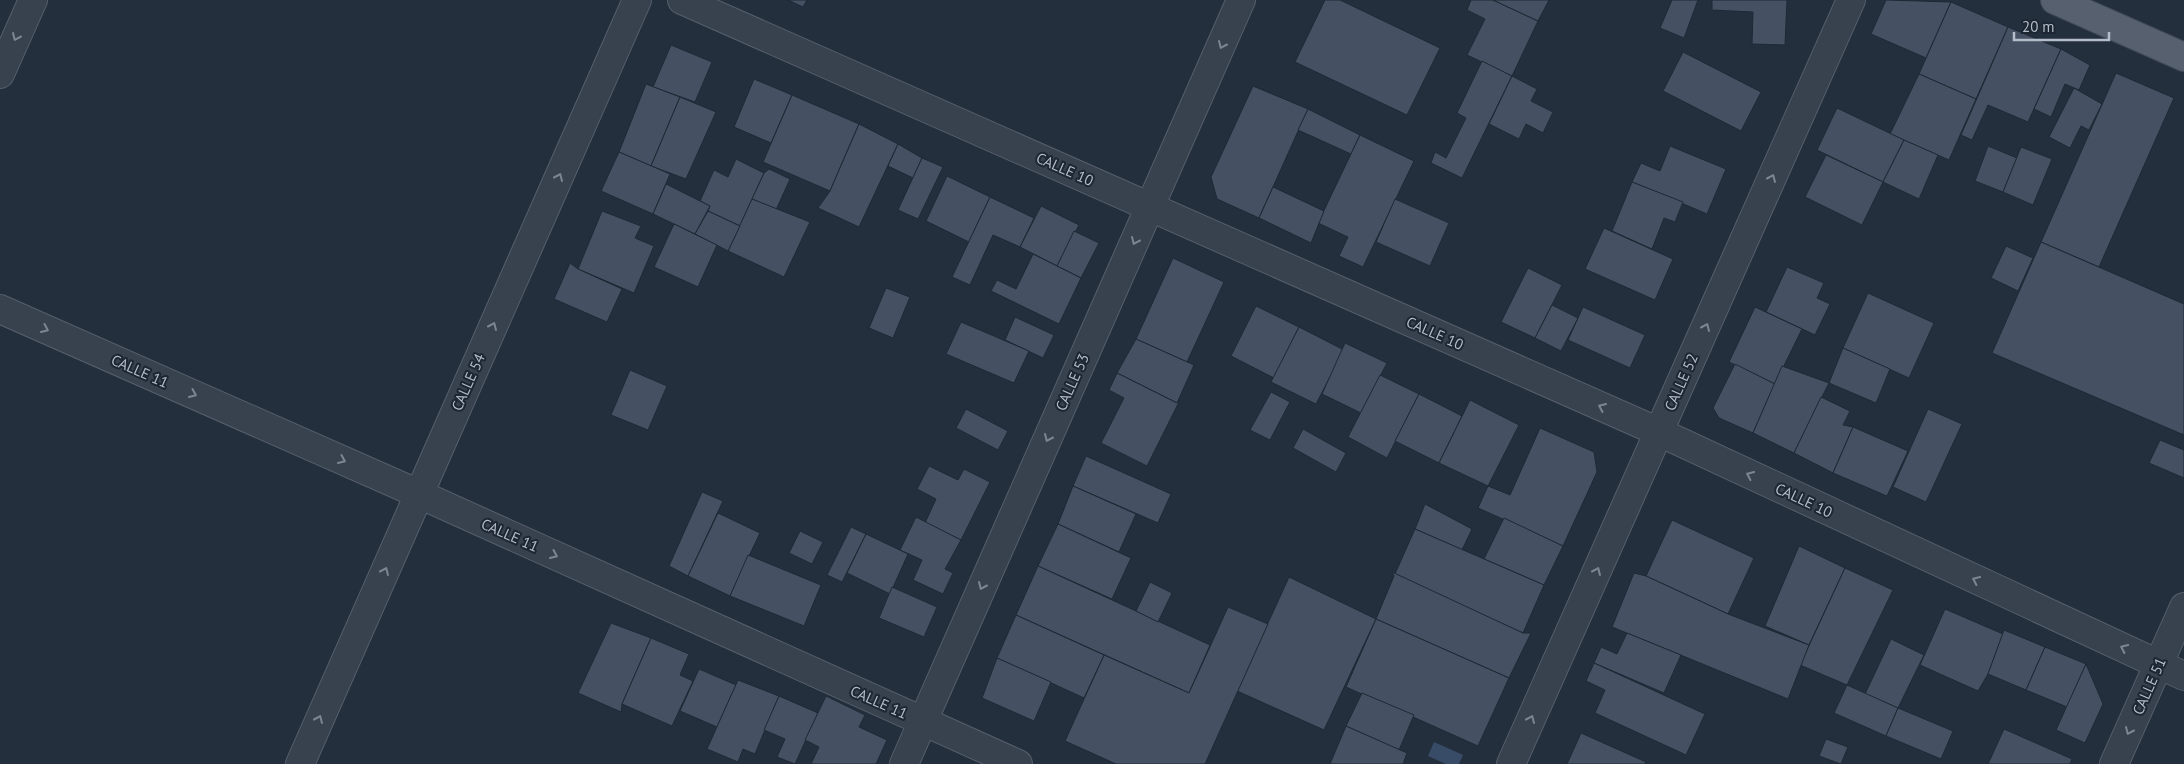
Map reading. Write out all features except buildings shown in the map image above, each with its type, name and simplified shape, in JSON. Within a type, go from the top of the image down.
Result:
[{"type":"main road","points":[[2055,0],[2184,57]]},
{"type":"street","points":[[0,74],[32,0]]},
{"type":"street","name":"CALLE 54","points":[[300,764],[637,0]]},
{"type":"street","name":"CALLE 10","points":[[682,0],[1659,432],[2184,676]]},
{"type":"street","name":"CALLE 53","points":[[904,764],[1241,0]]},
{"type":"street","name":"CALLE 52","points":[[1511,764],[1851,0]]},
{"type":"street","name":"CALLE 11","points":[[0,309],[419,494],[1018,764]]},
{"type":"street","name":"CALLE 51","points":[[2114,764],[2184,607]]},
{"type":"water","points":[[1434,742],[1463,755],[1459,764],[1446,764],[1428,756]]}]
